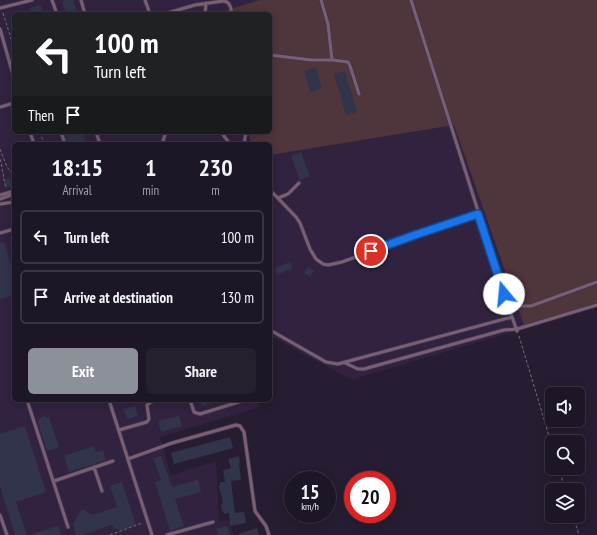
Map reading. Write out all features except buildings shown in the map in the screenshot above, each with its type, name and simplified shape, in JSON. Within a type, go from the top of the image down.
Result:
[{"type":"lane","points":[[1,8],[32,0]]},
{"type":"lane","points":[[52,0],[56,12]]},
{"type":"lane","points":[[81,0],[84,12]]},
{"type":"lane","points":[[145,0],[149,12]]},
{"type":"lane","points":[[193,0],[195,5]]},
{"type":"lane","points":[[321,0],[328,24],[332,60]]},
{"type":"lane","points":[[411,0],[478,214],[517,330]]},
{"type":"lane","points":[[171,12],[195,5],[226,1],[229,4],[231,12]]},
{"type":"lane","points":[[205,12],[206,3]]},
{"type":"lane","points":[[0,29],[1,38],[12,72]]},
{"type":"lane","points":[[272,55],[311,60],[344,60],[349,63],[359,94]]},
{"type":"lane","points":[[0,107],[12,104]]},
{"type":"lane","points":[[278,198],[288,194],[299,184]]},
{"type":"lane","points":[[0,195],[12,192]]},
{"type":"lane","points":[[272,192],[300,223],[310,249],[316,259],[323,264],[328,265],[342,262],[478,214]]},
{"type":"lane","points":[[0,198],[12,195]]},
{"type":"lane","points":[[0,204],[12,202]]},
{"type":"lane","points":[[0,232],[12,229]]},
{"type":"lane","points":[[506,299],[516,306],[531,306],[597,282]]},
{"type":"lane","points":[[345,363],[358,369],[364,369],[504,330],[517,330],[597,305]]},
{"type":"lane","points":[[272,331],[326,362],[334,364],[345,363],[512,317]]},
{"type":"lane","points":[[28,402],[68,527]]},
{"type":"lane","points":[[110,402],[152,534],[148,535]]},
{"type":"lane","points":[[119,430],[147,422],[149,419],[148,405],[151,402]]},
{"type":"lane","points":[[191,402],[194,412],[200,414],[239,402]]},
{"type":"lane","points":[[128,459],[172,443],[240,426],[244,432],[255,511],[266,526],[269,535]]},
{"type":"lane","points":[[54,481],[113,461]]},
{"type":"lane","points":[[94,467],[102,491]]},
{"type":"lane","points":[[0,516],[7,535]]},
{"type":"lane","points":[[167,535],[213,522]]},
{"type":"lane","points":[[183,530],[184,535]]},
{"type":"path","points":[[1,8],[12,41]]},
{"type":"path","points":[[0,149],[7,167],[12,173]]},
{"type":"path","points":[[0,158],[4,170],[3,178],[7,191]]},
{"type":"path","points":[[517,330],[549,435]]},
{"type":"path","points":[[110,535],[142,523]]},
{"type":"path","points":[[575,523],[579,535]]},
{"type":"shaded area","points":[[0,0],[597,0],[597,307],[354,379],[350,379],[272,337],[272,142],[12,142],[12,402],[259,402],[259,407],[160,437],[171,475],[216,461],[219,522],[228,520],[234,535],[0,535]]},
{"type":"shaded area","points":[[260,0],[597,0],[597,307],[525,328],[454,125],[272,155],[272,142],[251,142],[249,134],[272,134],[272,12],[221,12]]},
{"type":"route","points":[[371,251],[478,214],[504,294]]}]
